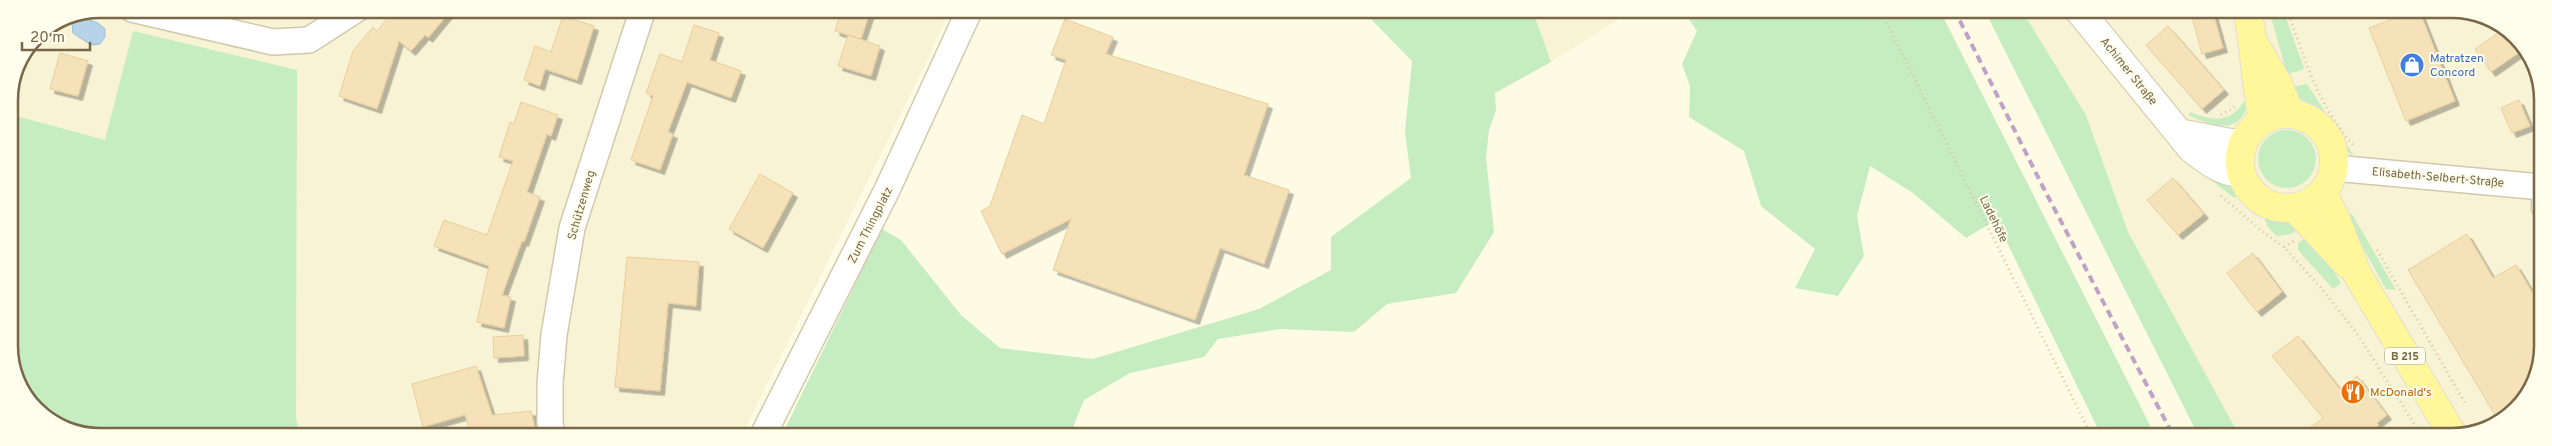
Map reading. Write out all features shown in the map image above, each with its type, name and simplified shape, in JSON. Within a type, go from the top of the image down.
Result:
[{"type":"main road","name":"Achimer Straße","points":[[2086,18],[2143,86],[2191,148],[2209,162],[2240,173]]},
{"type":"main road","points":[[2249,18],[2255,44],[2256,89],[2263,120]]},
{"type":"main road","points":[[2255,44],[2278,84],[2290,114]]},
{"type":"main road","points":[[2290,114],[2317,125],[2328,138],[2334,153],[2334,168],[2330,184],[2314,200],[2294,206],[2283,206],[2264,200],[2247,184],[2240,173],[2238,155],[2241,145],[2254,126],[2263,120],[2277,115],[2290,114]]},
{"type":"main road","points":[[2179,133],[2241,145]]},
{"type":"main road","name":"B 215","points":[[2322,193],[2336,217],[2357,274],[2449,428]]},
{"type":"main road","name":"B 215","points":[[2294,206],[2357,274]]},
{"type":"street","points":[[170,18],[273,42],[309,40],[343,18]]},
{"type":"street","name":"Schützenweg","points":[[551,428],[550,384],[554,335],[572,228],[640,18]]},
{"type":"street","name":"Zum Thingplatz","points":[[767,428],[887,190],[966,18]]},
{"type":"street","name":"Elisabeth-Selbert-Straße","points":[[2334,168],[2534,186]]},
{"type":"path","name":"Ladehöfe","points":[[1884,18],[2088,428]]},
{"type":"path","points":[[2290,18],[2311,76],[2330,116],[2359,152]]},
{"type":"path","points":[[2215,116],[2229,113],[2239,101]]},
{"type":"path","points":[[2284,247],[2321,288],[2356,332],[2417,428]]},
{"type":"path","points":[[2376,249],[2470,410]]},
{"type":"shaded area","points":[[946,18],[927,61],[745,428],[299,428],[296,418],[105,141],[18,117],[19,84],[31,54],[54,31],[84,19]]},
{"type":"shaded area","points":[[1535,18],[1621,18],[1551,62]]},
{"type":"shaded area","points":[[2027,18],[2463,18],[2489,26],[2502,34],[2518,50],[2528,68],[2533,84],[2534,100],[2534,357],[2530,373],[2518,396],[2498,415],[2468,427],[2235,428],[2128,232],[2086,115]]},
{"type":"green space","points":[[1370,18],[1535,18],[1551,62],[1495,93],[1496,111],[1489,130],[1486,158],[1494,232],[1456,293],[1387,304],[1354,332],[1280,329],[1218,339],[1204,357],[1130,373],[1084,400],[1073,428],[785,428],[882,229],[901,240],[961,315],[1000,348],[1093,359],[1259,309],[1331,270],[1331,237],[1411,178],[1405,132],[1412,61]]},
{"type":"green space","points":[[1688,18],[1944,18],[2151,428],[2098,428],[1996,220],[1966,238],[1913,193],[1870,166],[1857,216],[1864,256],[1838,296],[1795,288],[1815,249],[1761,206],[1744,151],[1689,117],[1690,86],[1682,64],[1697,31]]},
{"type":"green space","points":[[1989,18],[2027,18],[2086,115],[2128,232],[2235,428],[2194,428]]},
{"type":"green space","points":[[2271,18],[2286,18],[2304,68],[2287,74]]},
{"type":"green space","points":[[133,31],[297,70],[296,418],[299,428],[89,428],[78,426],[54,415],[34,396],[22,373],[18,346],[18,116],[105,140]]},
{"type":"green space","points":[[2307,84],[2354,156],[2342,145],[2328,122],[2299,97],[2291,87]]},
{"type":"green space","points":[[2249,98],[2241,119],[2234,124],[2226,126],[2217,125],[2189,115],[2190,112],[2207,118],[2224,117],[2235,112]]},
{"type":"green space","points":[[2281,130],[2293,130],[2308,138],[2316,153],[2316,165],[2308,180],[2293,188],[2281,188],[2266,180],[2258,165],[2258,153],[2266,138]]},
{"type":"green space","points":[[2194,167],[2227,180],[2248,198],[2233,197]]},
{"type":"green space","points":[[2265,210],[2283,215],[2297,230],[2291,234],[2277,236],[2267,225]]},
{"type":"green space","points":[[2348,214],[2352,214],[2396,290],[2386,289],[2346,217]]},
{"type":"green space","points":[[2310,235],[2341,283],[2333,289],[2298,250],[2298,243]]},
{"type":"water","points":[[86,19],[98,23],[105,29],[105,37],[100,44],[91,45],[73,33],[72,23]]},
{"type":"building","points":[[388,18],[445,18],[428,38],[425,35],[411,51],[399,41],[377,109],[339,96],[353,51],[373,27],[377,31]]},
{"type":"building","points":[[562,18],[569,18],[594,26],[577,80],[545,69],[540,86],[524,80],[535,46],[551,52]]},
{"type":"building","points":[[839,18],[868,18],[861,39],[835,31]]},
{"type":"building","points":[[2192,18],[2215,18],[2223,48],[2202,54]]},
{"type":"building","name":"Matratzen Concord","points":[[2395,18],[2422,18],[2455,101],[2406,121],[2369,28]]},
{"type":"building","points":[[1065,19],[1113,37],[1106,54],[1268,104],[1244,175],[1289,190],[1264,264],[1220,248],[1195,320],[1053,270],[1071,219],[1002,254],[981,211],[990,206],[1022,115],[1044,124],[1066,60],[1051,55]]},
{"type":"building","points":[[694,25],[719,33],[710,60],[741,71],[731,98],[687,82],[668,132],[673,134],[660,170],[631,160],[653,96],[646,93],[660,54],[682,62]]},
{"type":"building","points":[[2168,26],[2224,90],[2202,109],[2146,45]]},
{"type":"building","points":[[2499,32],[2519,52],[2491,72],[2475,49]]},
{"type":"building","points":[[848,35],[880,46],[871,76],[838,66]]},
{"type":"building","points":[[60,53],[88,61],[78,96],[50,89]]},
{"type":"building","points":[[2519,100],[2530,126],[2512,133],[2501,108]]},
{"type":"building","points":[[521,102],[558,115],[551,136],[547,134],[527,192],[540,197],[502,295],[511,297],[504,328],[477,322],[489,266],[434,246],[444,220],[487,235],[513,161],[499,157],[510,122],[514,124]]},
{"type":"building","points":[[760,174],[793,193],[763,248],[729,229]]},
{"type":"building","points":[[2173,178],[2204,214],[2178,235],[2147,200]]},
{"type":"building","points":[[2467,234],[2493,278],[2516,265],[2532,292],[2534,291],[2534,357],[2530,373],[2518,396],[2498,415],[2496,416],[2408,270]]},
{"type":"building","points":[[2253,253],[2282,292],[2257,312],[2227,273]]},
{"type":"building","points":[[627,257],[699,262],[696,306],[668,303],[660,391],[615,387]]},
{"type":"building","points":[[523,335],[524,356],[494,358],[493,337]]},
{"type":"building","points":[[2298,336],[2340,389],[2357,376],[2387,415],[2377,423],[2379,425],[2375,428],[2310,428],[2323,418],[2272,356]]},
{"type":"building","points":[[476,366],[492,415],[531,411],[535,428],[469,428],[465,415],[423,427],[412,384]]},
{"type":"railway","points":[[1958,18],[2043,187],[2169,428]]},
{"type":"place","name":"Matratzen Concord","points":[[2412,65]]},
{"type":"place","name":"McDonald's","points":[[2353,392]]}]
